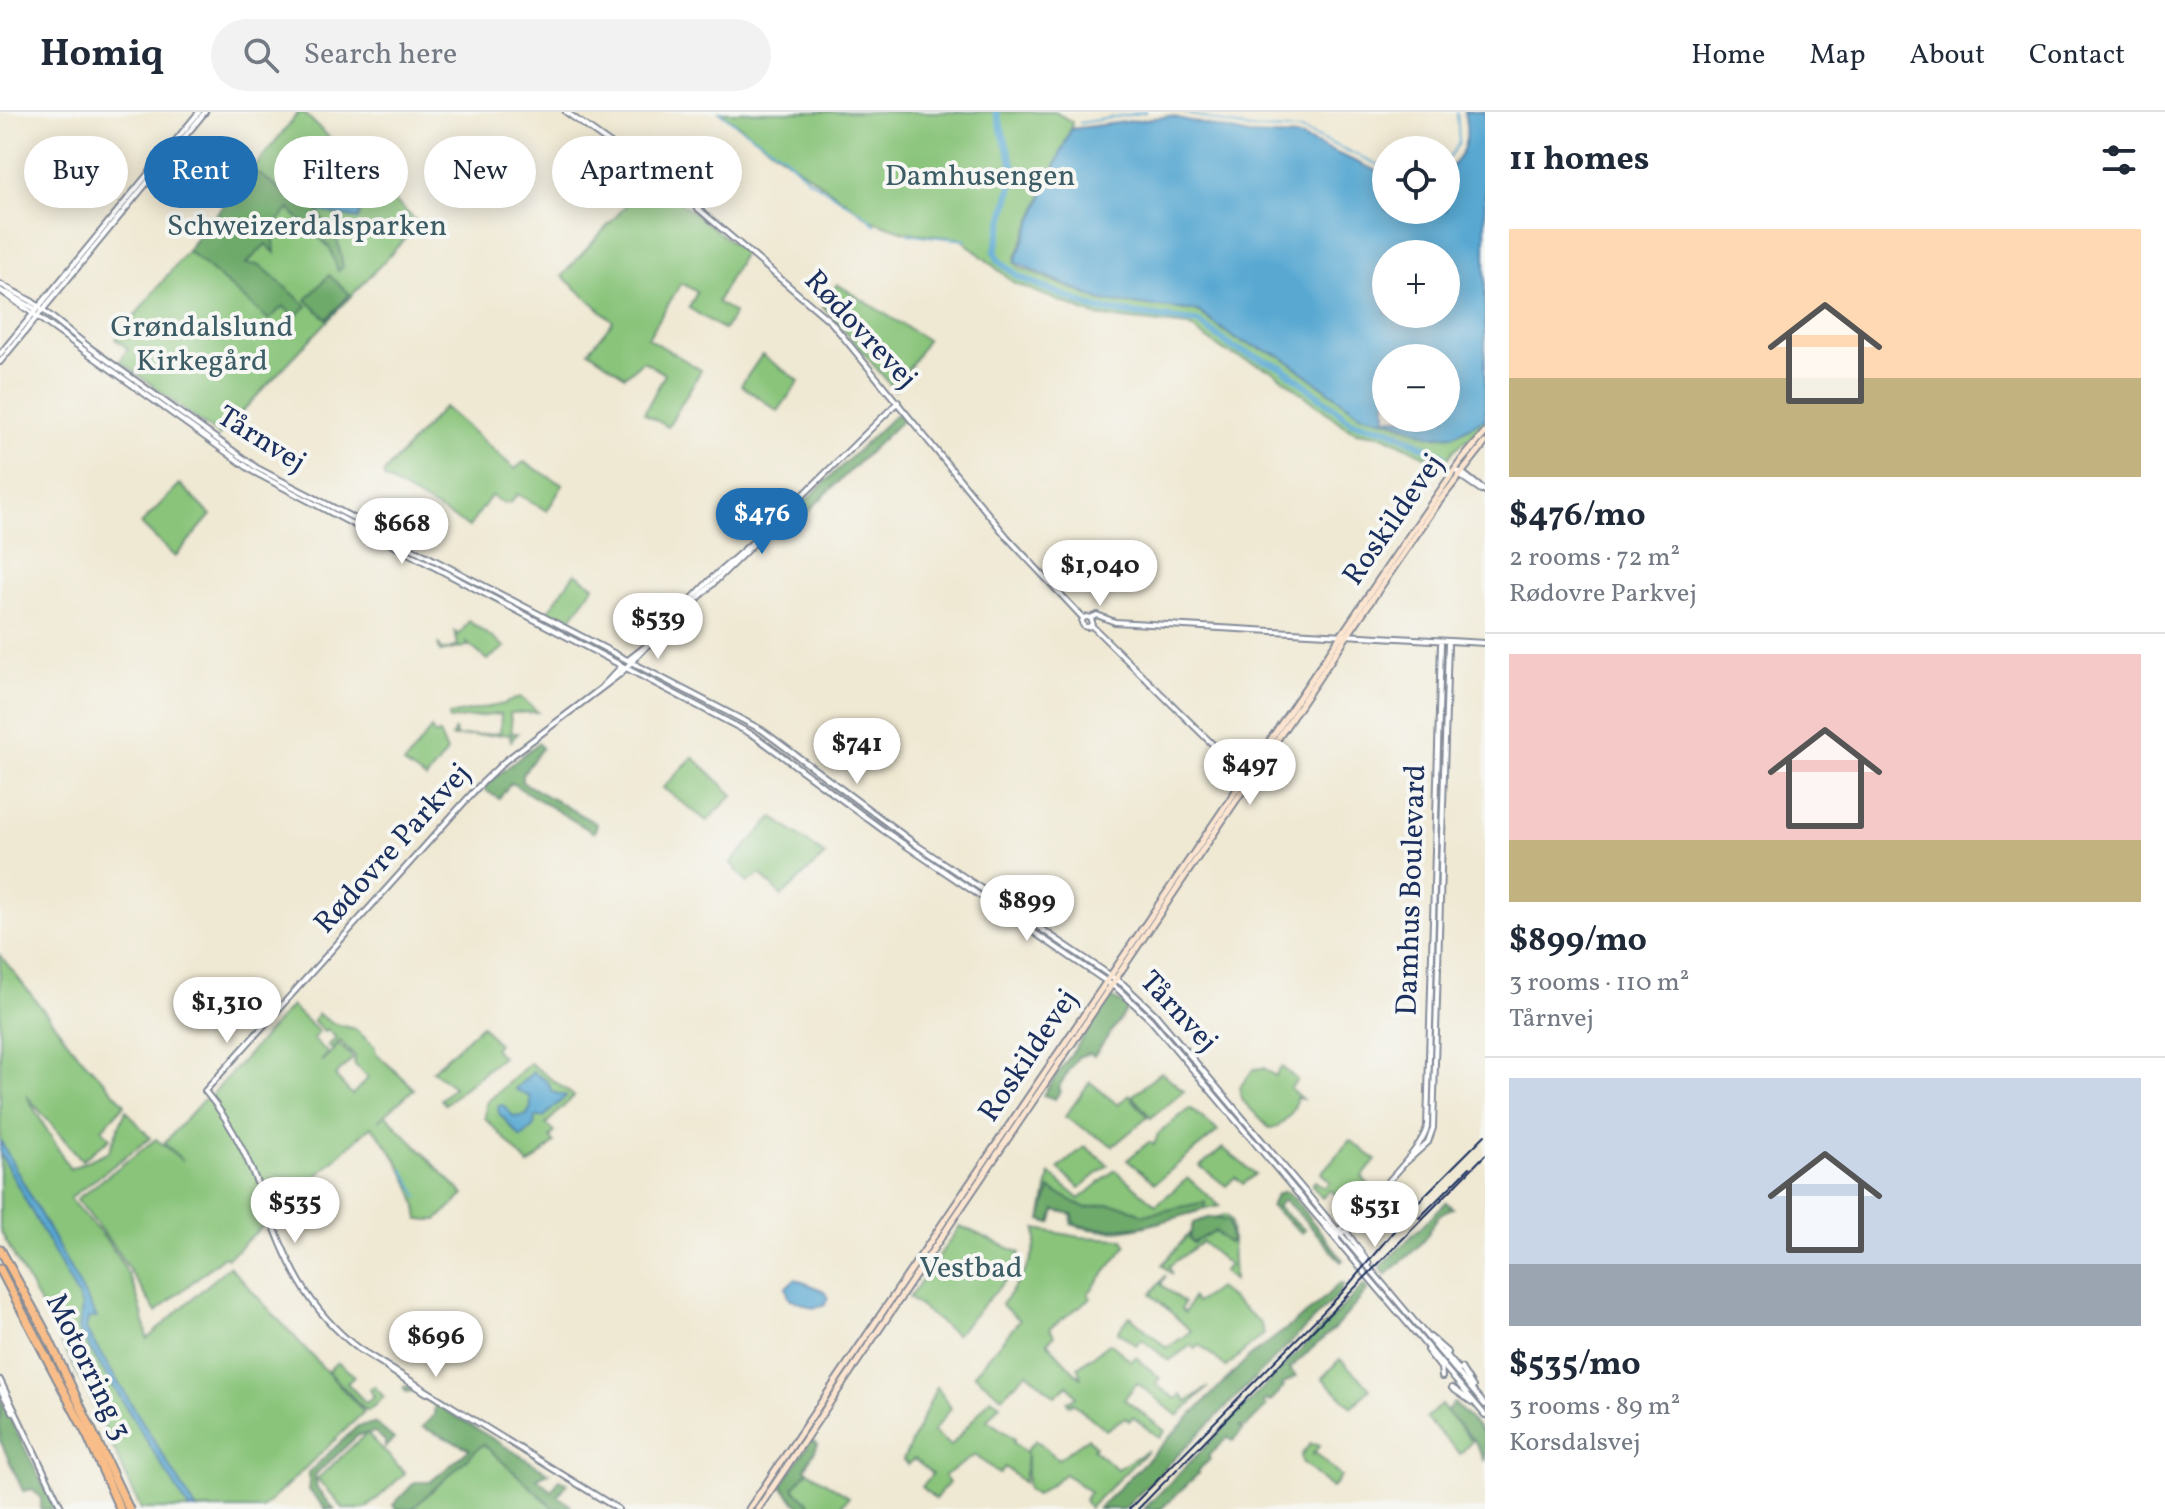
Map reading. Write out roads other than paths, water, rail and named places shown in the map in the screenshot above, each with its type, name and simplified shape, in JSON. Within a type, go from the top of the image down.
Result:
[{"type":"highway","name":"Motorring 3","points":[[0,1249],[44,1329],[129,1509]]},
{"type":"highway","name":"Motorring 3","points":[[0,1271],[88,1437],[120,1509]]},
{"type":"main road","name":"Roskildevej","points":[[749,1509],[1117,979],[1343,636],[1485,433]]},
{"type":"main road","name":"Roskildevej","points":[[1458,473],[1485,443]]},
{"type":"main road","name":"Roskildevej","points":[[758,1509],[1110,975],[1249,776]]},
{"type":"street","points":[[0,354],[202,112]]},
{"type":"street","points":[[0,362],[202,112]]},
{"type":"street","name":"Rødovrevej","points":[[566,112],[681,194],[815,308],[898,402],[1004,534],[1083,618],[1083,626],[1091,625]]},
{"type":"street","name":"Tårnvej","points":[[1,289],[35,309],[43,310],[89,347],[257,468],[762,730],[918,846],[1117,979],[1147,1004],[1340,1232],[1374,1279]]},
{"type":"street","name":"Tårnvej","points":[[1,289],[35,309],[38,317],[254,472],[780,752],[883,830],[1106,981],[1150,1019],[1337,1242],[1374,1279]]},
{"type":"street","name":"Rødovre Parkvej","points":[[618,1509],[376,1359],[329,1324],[299,1285],[283,1253],[246,1151],[205,1091],[476,789],[505,761],[599,691],[898,402]]},
{"type":"street","points":[[1458,473],[1485,492]]},
{"type":"street","points":[[1083,618],[1097,615],[1115,622],[1444,644],[1485,643]]},
{"type":"street","points":[[1090,618],[1091,625],[1233,765],[1249,776]]},
{"type":"street","name":"Damhus Boulevard","points":[[1398,1169],[1431,1137],[1444,644]]},
{"type":"street","name":"Damhus Boulevard","points":[[1398,1169],[1424,1137],[1427,1127],[1444,644]]},
{"type":"street","points":[[1337,1242],[1340,1232],[1398,1169]]},
{"type":"street","points":[[1285,1178],[1290,1173]]},
{"type":"street","points":[[1304,1202],[1340,1232]]},
{"type":"street","points":[[1374,1279],[1442,1350],[1484,1404]]},
{"type":"street","points":[[1374,1279],[1485,1415]]},
{"type":"street","points":[[1419,1327],[1484,1404]]},
{"type":"street","points":[[1420,1337],[1441,1368],[1442,1377]]},
{"type":"street","points":[[1442,1350],[1448,1353]]},
{"type":"street","points":[[1461,1368],[1463,1375]]},
{"type":"street","points":[[0,1380],[62,1509]]},
{"type":"street","points":[[1452,1388],[1461,1391],[1485,1415]]},
{"type":"street","points":[[0,1389],[21,1424]]},
{"type":"water","points":[[1464,112],[1485,112],[1485,419],[1460,432],[1460,344],[1372,344],[1372,417],[1360,414],[1281,356],[1235,339],[1198,311],[1102,301],[1015,262],[1071,129],[1170,116],[1249,135],[1300,137],[1372,169],[1372,224],[1460,224],[1460,156],[1466,137]]},
{"type":"water","points":[[317,208],[360,208],[358,219]]},
{"type":"water","points":[[1421,432],[1460,432],[1454,435],[1431,436]]},
{"type":"water","points":[[533,1072],[548,1082],[552,1092],[566,1096],[544,1117],[535,1117],[534,1126],[521,1138],[499,1113],[498,1106],[503,1105],[514,1117],[527,1115],[531,1107],[530,1097],[515,1089]]},
{"type":"water","points":[[0,1140],[97,1318],[88,1318],[86,1330],[196,1509],[189,1509],[79,1331],[82,1307],[78,1297],[0,1153]]},
{"type":"water","points":[[795,1279],[825,1291],[828,1297],[824,1305],[813,1308],[789,1298],[786,1287]]},
{"type":"waterway","points":[[720,112],[738,126]]},
{"type":"waterway","points":[[996,112],[1015,172],[995,252],[999,261],[1019,277],[1096,309],[1198,322],[1234,348],[1282,367],[1352,422],[1390,430],[1443,456]]},
{"type":"waterway","points":[[1080,123],[1146,112]]},
{"type":"waterway","points":[[1181,112],[1249,129],[1301,130],[1372,162]]},
{"type":"waterway","points":[[1457,112],[1459,136]]},
{"type":"waterway","points":[[741,128],[783,155],[808,179],[867,216],[875,225]]},
{"type":"waterway","points":[[908,234],[966,240]]},
{"type":"waterway","points":[[403,1169],[419,1197]]},
{"type":"tram line","points":[[1129,1509],[1340,1295],[1419,1201],[1485,1135]]},
{"type":"tram line","points":[[1419,1218],[1470,1167]]},
{"type":"railway","points":[[1138,1509],[1485,1155]]},
{"type":"park label","name":"Damhusengen","points":[[980,177]]},
{"type":"park label","name":"Schweizerdalsparken","points":[[307,227]]},
{"type":"park label","name":"Grøndalslund Kirkegård","points":[[202,345]]},
{"type":"park label","name":"Vestbad","points":[[971,1269]]}]
